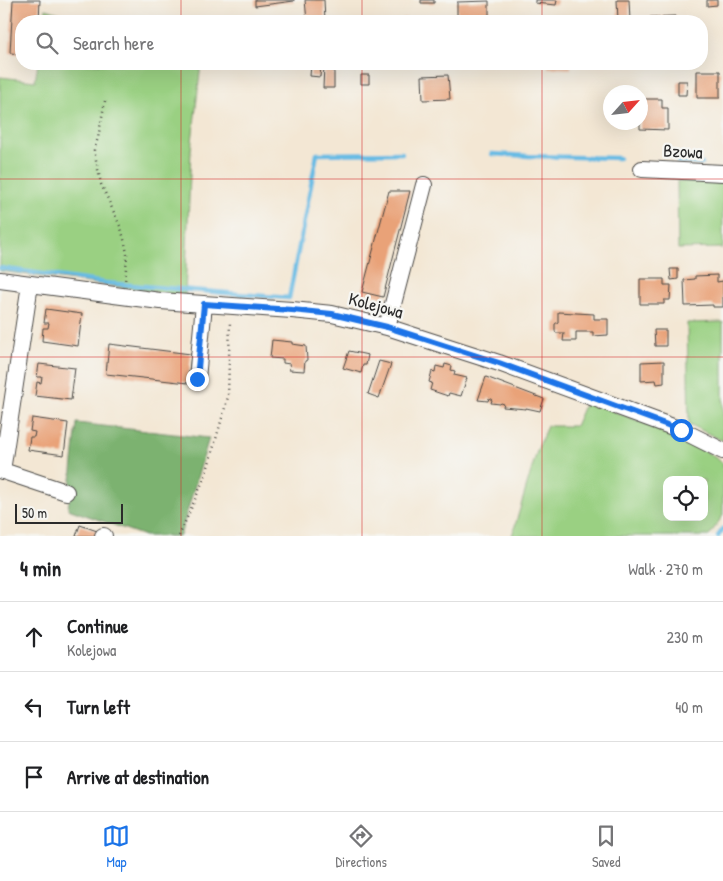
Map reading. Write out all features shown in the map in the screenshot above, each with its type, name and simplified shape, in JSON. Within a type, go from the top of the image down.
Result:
[{"type":"street","name":"Bzowa","points":[[642,169],[723,174]]},
{"type":"street","points":[[387,327],[424,185]]},
{"type":"street","name":"Kolejowa","points":[[0,280],[160,301],[332,314],[387,327],[499,363],[600,399],[681,430],[723,451]]},
{"type":"street","points":[[30,284],[1,470],[66,492]]},
{"type":"street","points":[[197,379],[204,304]]},
{"type":"path","points":[[105,101],[94,150],[101,184],[121,228],[125,243],[125,278]]},
{"type":"path","points":[[178,536],[206,474],[228,397],[230,306]]},
{"type":"green space","points":[[46,9],[66,15],[45,15]]},
{"type":"green space","points":[[37,70],[200,70],[191,150],[185,296],[0,271],[0,77],[35,81]]},
{"type":"green space","points":[[677,181],[723,183],[723,248],[678,249]]},
{"type":"green space","points":[[723,322],[723,441],[689,424],[687,323]]},
{"type":"green space","points":[[586,401],[689,440],[723,463],[723,515],[709,536],[512,536],[537,451],[547,426],[575,426]]},
{"type":"green space","points":[[77,423],[209,438],[180,536],[145,536],[68,509]]},
{"type":"building","points":[[13,0],[40,0],[39,15],[15,15],[15,53],[10,53]]},
{"type":"building","points":[[255,0],[294,0],[294,1],[255,6]]},
{"type":"building","points":[[305,0],[324,0],[325,15],[306,15]]},
{"type":"building","points":[[421,0],[434,0],[434,3],[421,3]]},
{"type":"building","points":[[535,0],[557,0],[556,5],[535,3]]},
{"type":"building","points":[[617,0],[629,0],[630,15],[618,15]]},
{"type":"building","points":[[707,0],[717,0],[717,5],[707,6]]},
{"type":"building","points":[[489,1],[489,15],[457,15],[457,2]]},
{"type":"building","points":[[310,70],[321,70],[320,77],[310,76]]},
{"type":"building","points":[[324,70],[334,70],[334,88],[323,88]]},
{"type":"building","points":[[697,71],[720,71],[720,98],[697,98]]},
{"type":"building","points":[[361,75],[369,75],[369,84],[361,84]]},
{"type":"building","points":[[448,75],[450,99],[423,100],[422,76]]},
{"type":"building","points":[[678,81],[687,81],[686,95],[678,95]]},
{"type":"building","points":[[648,99],[662,99],[662,108],[668,108],[668,130],[648,129]]},
{"type":"building","points":[[389,191],[410,191],[383,297],[362,292]]},
{"type":"building","points":[[670,269],[678,269],[678,279],[671,280]]},
{"type":"building","points":[[717,275],[717,282],[723,281],[723,307],[713,307],[713,305],[685,306],[684,280],[695,279],[695,276]]},
{"type":"building","points":[[640,279],[664,279],[664,285],[671,285],[670,300],[664,300],[664,304],[640,304]]},
{"type":"building","points":[[46,309],[82,314],[78,346],[42,341],[43,328],[48,328],[49,323],[44,323]]},
{"type":"building","points":[[558,312],[594,314],[594,319],[608,319],[608,335],[593,336],[593,332],[576,332],[576,341],[563,341],[564,333],[556,333],[555,331],[555,324],[558,322]]},
{"type":"building","points":[[654,330],[666,330],[666,346],[655,346]]},
{"type":"building","points":[[272,340],[292,342],[292,344],[306,346],[307,360],[305,361],[304,371],[289,370],[290,364],[283,363],[283,359],[270,358]]},
{"type":"building","points":[[109,344],[191,354],[188,383],[106,374]]},
{"type":"building","points":[[349,351],[368,355],[366,365],[363,365],[361,373],[343,368]]},
{"type":"building","points":[[379,361],[391,364],[379,398],[368,394]]},
{"type":"building","points":[[664,361],[664,383],[657,384],[656,380],[641,381],[641,362]]},
{"type":"building","points":[[39,364],[75,368],[71,400],[35,396],[37,382],[41,383],[42,377],[37,377]]},
{"type":"building","points":[[445,364],[452,366],[451,370],[455,371],[454,375],[467,378],[461,396],[449,393],[448,396],[430,390],[432,383],[429,382],[432,371],[435,372],[436,366],[444,368]]},
{"type":"building","points":[[486,377],[544,399],[540,411],[503,407],[504,404],[501,403],[491,403],[492,400],[489,398],[488,401],[478,400]]},
{"type":"building","points":[[32,418],[68,423],[64,455],[28,450],[30,437],[34,437],[35,432],[30,431]]},
{"type":"building","points":[[80,525],[100,532],[99,536],[76,536]]},
{"type":"waterway","points":[[0,268],[106,283],[289,298],[317,154],[402,153]]},
{"type":"waterway","points":[[492,154],[619,158]]},
{"type":"waterway","points":[[678,162],[702,164]]},
{"type":"waterway","points":[[718,536],[723,529]]},
{"type":"route","points":[[197,379],[204,304],[332,314],[387,327],[499,363],[681,430]]}]
